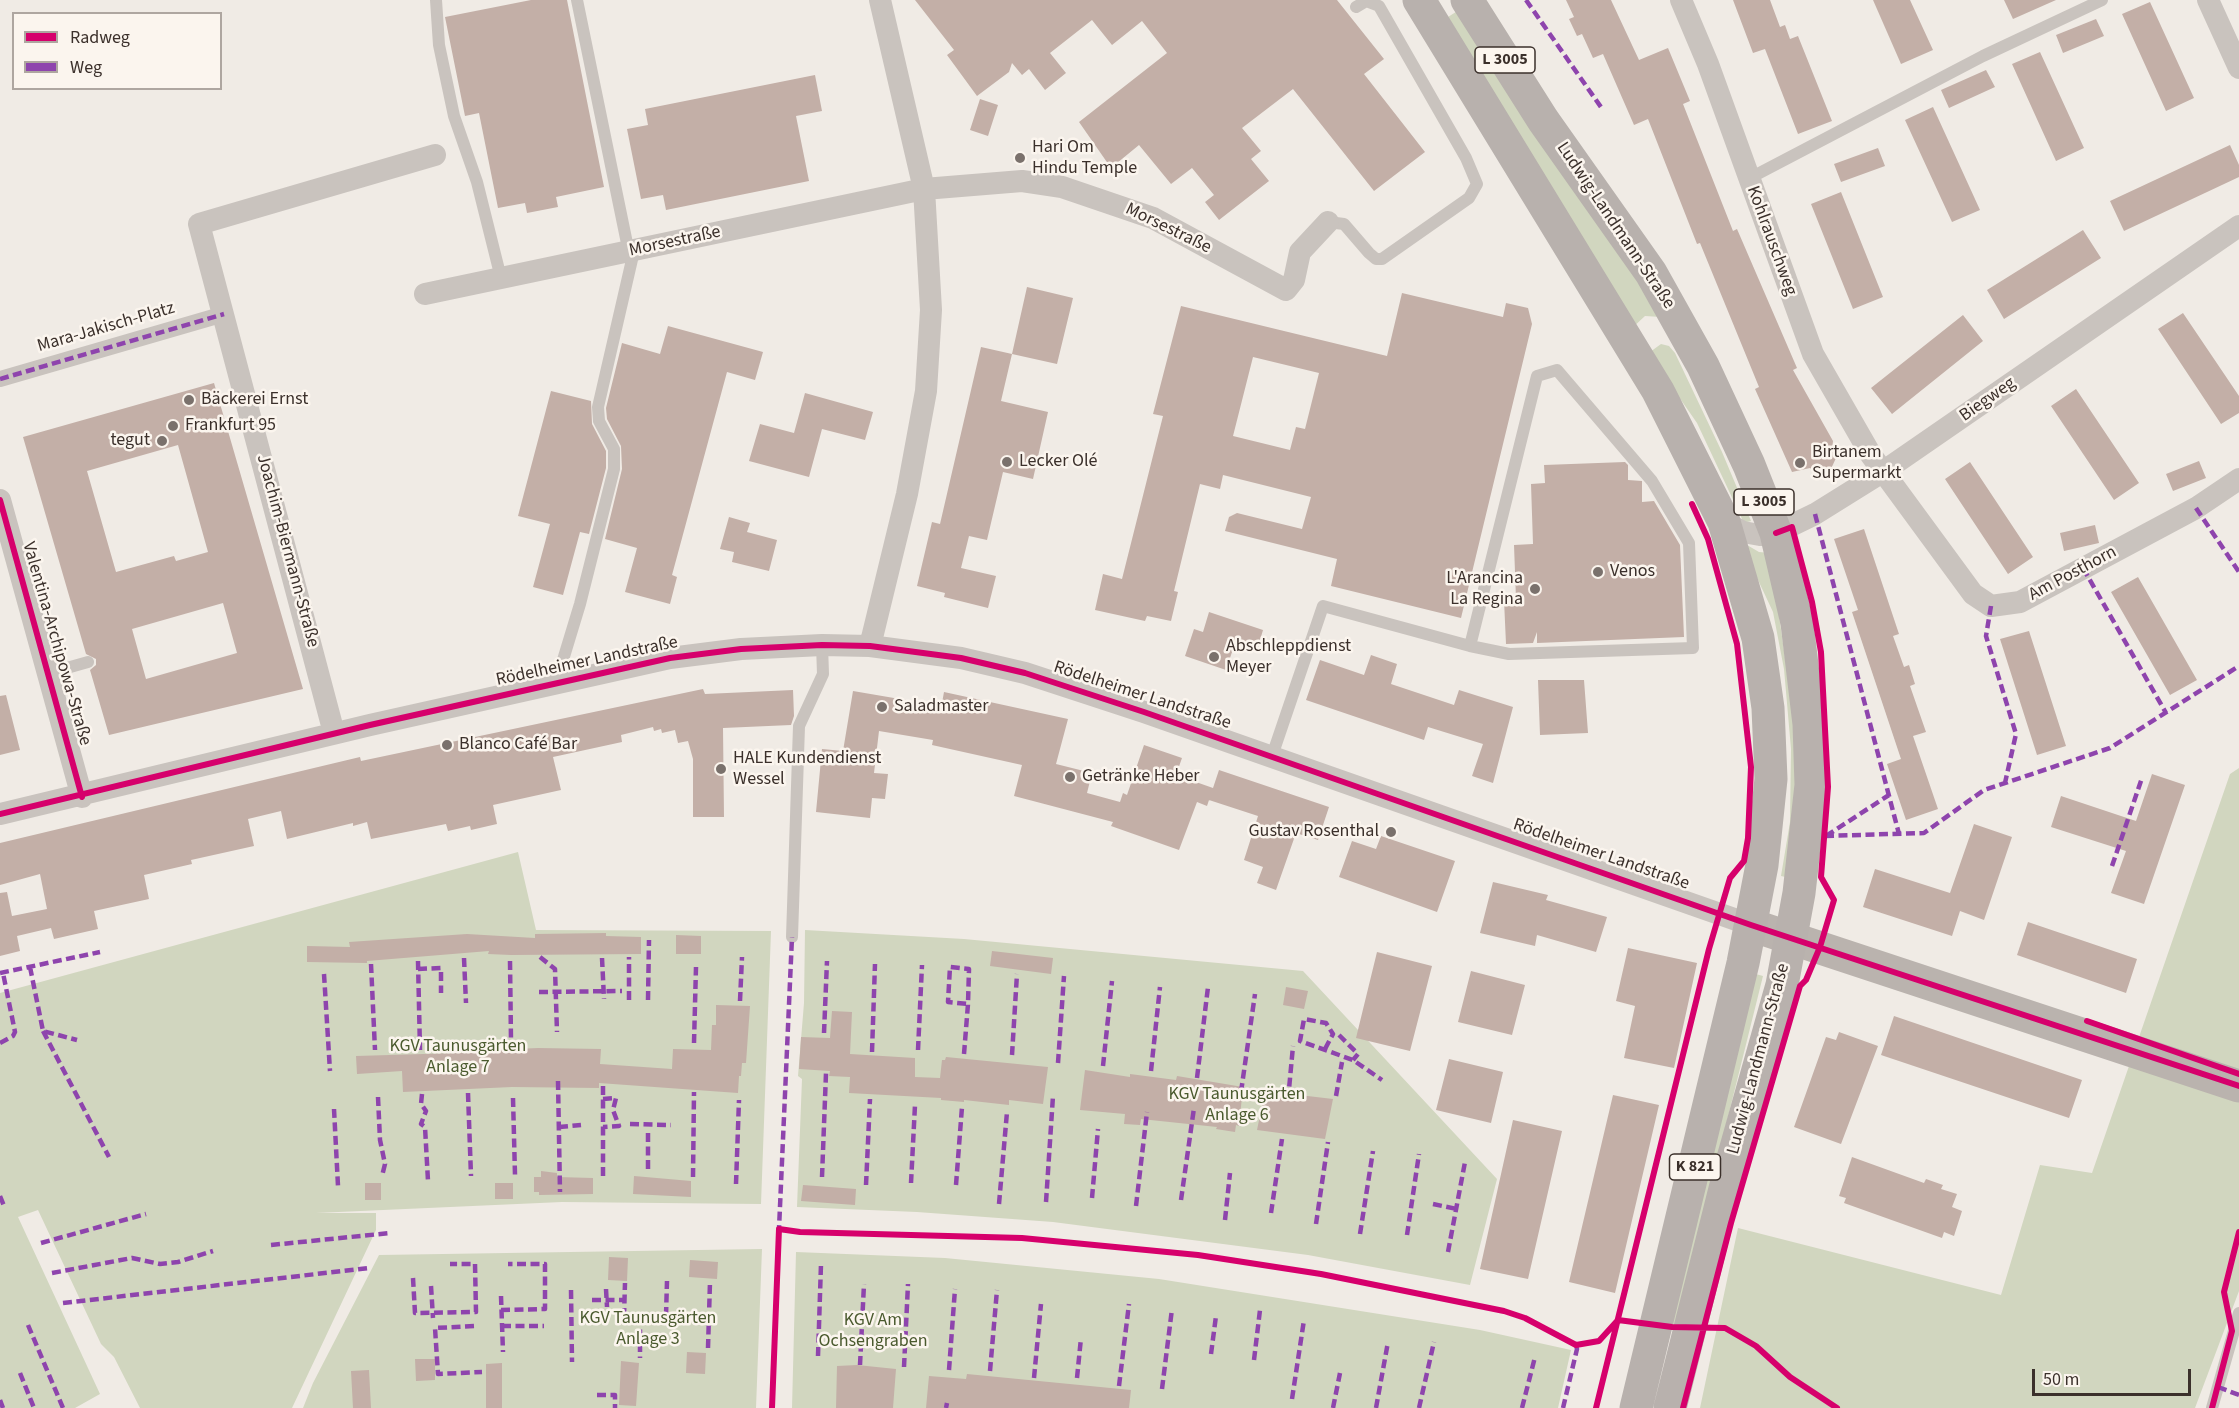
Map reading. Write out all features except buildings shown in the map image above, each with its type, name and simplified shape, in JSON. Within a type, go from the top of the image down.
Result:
[{"type":"main road","name":"Ludwig-Landmann-Straße","points":[[1419,0],[1658,391],[1724,522],[1758,638],[1768,708],[1770,789],[1764,849],[1751,924],[1636,1408]]},
{"type":"main road","name":"Ludwig-Landmann-Straße","points":[[1467,0],[1543,120],[1651,273],[1690,343],[1730,422],[1776,533],[1789,578],[1797,623],[1809,724],[1811,785],[1807,832],[1782,985],[1730,1169],[1670,1408]]},
{"type":"main road","points":[[1632,348],[1634,337],[1640,330],[1651,326],[1664,329],[1690,343]]},
{"type":"main road","name":"Rödelheimer Landstraße","points":[[1751,924],[1908,978],[2083,1032],[2239,1086]]},
{"type":"street","points":[[870,646],[907,494],[926,391],[931,310],[924,189],[880,0]]},
{"type":"street","name":"Kohlrauschweg","points":[[1681,0],[1708,64],[1813,354],[1871,455],[1884,471]]},
{"type":"street","points":[[2208,0],[2239,68]]},
{"type":"street","name":"Joachim-Biermann-Straße","points":[[334,734],[199,224],[435,155]]},
{"type":"street","name":"Morsestraße","points":[[425,294],[924,189],[1022,181],[1062,187],[1153,218],[1286,290],[1294,280],[1300,252],[1328,222]]},
{"type":"street","name":"Biegweg","points":[[1724,522],[1743,532],[1760,535],[1776,533],[1815,514],[1884,471],[2239,226]]},
{"type":"street","name":"Mara-Jakisch-Platz","points":[[0,379],[224,314]]},
{"type":"street","name":"Am Posthorn","points":[[1884,471],[1973,594],[1991,606],[2020,602],[2196,508],[2239,479]]},
{"type":"street","name":"Valentina-Archipowa-Straße","points":[[0,500],[82,796]]},
{"type":"street","name":"Rödelheimer Landstraße","points":[[0,814],[334,734],[670,658],[741,649],[822,645],[870,646],[961,658],[1024,673],[1272,756],[1751,924]]},
{"type":"lane","points":[[436,0],[439,45],[453,116],[477,182],[501,278]]},
{"type":"lane","points":[[556,683],[580,604],[614,469],[614,449],[599,421],[598,407],[631,252],[577,0]]},
{"type":"lane","points":[[1748,179],[1983,56],[2102,0]]},
{"type":"lane","points":[[1328,222],[1344,224],[1369,254],[1376,259],[1382,259],[1469,198],[1477,184],[1456,140],[1379,6],[1366,1],[1356,7]]},
{"type":"lane","points":[[1272,756],[1323,606],[1470,646],[1509,654],[1693,648],[1689,543],[1652,481],[1557,370],[1537,376],[1470,646]]},
{"type":"lane","points":[[792,937],[799,726],[823,674],[822,645]]},
{"type":"lane","points":[[49,673],[88,662]]},
{"type":"lane","points":[[2212,1408],[2239,1313]]},
{"type":"green space","points":[[1459,10],[1661,317],[1645,316],[1630,330],[1448,17]]},
{"type":"green space","points":[[1661,344],[1669,346],[1675,353],[1722,452],[1751,521],[1744,523],[1697,423],[1681,400],[1664,383],[1650,352]]},
{"type":"green space","points":[[1747,545],[1759,552],[1770,553],[1800,762],[1790,878],[1781,876],[1790,822],[1791,749],[1784,669],[1773,612],[1744,550]]},
{"type":"green space","points":[[2239,768],[2239,1291],[2195,1408],[1700,1408],[1738,1228],[2001,1295],[2040,1165],[2092,1173],[2230,774]]},
{"type":"green space","name":"KGV Taunusgärten Anlage 7","points":[[518,852],[536,930],[771,931],[761,1204],[562,1202],[316,1213],[376,1213],[376,1230],[292,1408],[140,1408],[114,1357],[101,1344],[38,1210],[18,1217],[100,1394],[75,1408],[0,1408],[0,993]]},
{"type":"green space","name":"KGV Taunusgärten Anlage 6","points":[[805,930],[964,939],[1303,971],[1497,1179],[1470,1285],[1308,1255],[1053,1222],[917,1212],[797,1207],[802,1079],[798,1076],[804,1003]]},
{"type":"green space","points":[[1752,973],[1763,976],[1676,1326],[1668,1324]]},
{"type":"green space","name":"KGV Taunusgärten Anlage 3","points":[[762,1249],[756,1408],[303,1408],[313,1383],[379,1255]]},
{"type":"green space","name":"KGV Am Ochsengraben","points":[[796,1252],[945,1258],[1159,1279],[1480,1330],[1571,1350],[1558,1408],[792,1408]]},
{"type":"marked path","points":[[1526,0],[1603,110]]},
{"type":"marked path","points":[[0,379],[224,314]]},
{"type":"marked path","points":[[2196,508],[2239,572]]},
{"type":"marked path","points":[[1815,514],[1899,834]]},
{"type":"marked path","points":[[2083,568],[2166,713]]},
{"type":"marked path","points":[[1991,606],[1986,636],[2016,734],[2005,783]]},
{"type":"marked path","points":[[1825,836],[1924,833],[1984,790],[2110,748],[2239,666]]},
{"type":"marked path","points":[[2112,866],[2142,778]]},
{"type":"marked path","points":[[1826,836],[1889,795]]},
{"type":"marked path","points":[[784,1230],[779,1229],[792,937]]},
{"type":"marked path","points":[[648,1000],[649,940]]},
{"type":"marked path","points":[[0,973],[100,952]]},
{"type":"marked path","points":[[540,957],[555,969],[557,1032]]},
{"type":"marked path","points":[[629,957],[629,1000]]},
{"type":"marked path","points":[[740,1001],[742,957]]},
{"type":"marked path","points":[[464,958],[466,1003]]},
{"type":"marked path","points":[[602,958],[604,999]]},
{"type":"marked path","points":[[418,961],[420,1050]]},
{"type":"marked path","points":[[510,961],[511,1041]]},
{"type":"marked path","points":[[824,1033],[827,961]]},
{"type":"marked path","points":[[371,964],[375,1050]]},
{"type":"marked path","points":[[872,1052],[875,964]]},
{"type":"marked path","points":[[918,1050],[922,965]]},
{"type":"marked path","points":[[30,967],[43,1031],[77,1040]]},
{"type":"marked path","points":[[694,1043],[696,967]]},
{"type":"marked path","points":[[964,1054],[968,1004],[969,969],[950,967],[948,1002],[968,1004]]},
{"type":"marked path","points":[[418,969],[441,968],[441,993]]},
{"type":"marked path","points":[[0,1043],[13,1036],[15,1032],[3,973]]},
{"type":"marked path","points":[[324,974],[330,1071]]},
{"type":"marked path","points":[[1012,1055],[1017,974]]},
{"type":"marked path","points":[[1058,1063],[1064,976]]},
{"type":"marked path","points":[[1103,1066],[1112,981]]},
{"type":"marked path","points":[[1151,1071],[1160,987]]},
{"type":"marked path","points":[[1197,1078],[1208,987]]},
{"type":"marked path","points":[[539,992],[622,991]]},
{"type":"marked path","points":[[1241,1092],[1255,994]]},
{"type":"marked path","points":[[1325,1049],[1333,1034],[1326,1023],[1304,1019],[1300,1041],[1353,1060],[1382,1080]]},
{"type":"marked path","points":[[43,1031],[109,1157]]},
{"type":"marked path","points":[[1339,1035],[1358,1054],[1353,1060]]},
{"type":"marked path","points":[[1288,1100],[1293,1046]]},
{"type":"marked path","points":[[1336,1096],[1342,1062]]},
{"type":"marked path","points":[[822,1177],[826,1073]]},
{"type":"marked path","points":[[558,1081],[560,1192]]},
{"type":"marked path","points":[[603,1086],[603,1179]]},
{"type":"marked path","points":[[693,1177],[694,1092]]},
{"type":"marked path","points":[[468,1093],[471,1176]]},
{"type":"marked path","points":[[422,1094],[421,1104],[426,1111],[421,1124],[425,1127],[428,1181]]},
{"type":"marked path","points":[[1046,1202],[1053,1096]]},
{"type":"marked path","points":[[378,1097],[380,1140],[385,1164],[382,1176]]},
{"type":"marked path","points":[[513,1098],[515,1175]]},
{"type":"marked path","points":[[603,1099],[616,1098],[613,1110],[619,1126],[603,1127]]},
{"type":"marked path","points":[[866,1185],[870,1099]]},
{"type":"marked path","points":[[736,1184],[739,1100]]},
{"type":"marked path","points":[[911,1183],[915,1105]]},
{"type":"marked path","points":[[956,1185],[962,1107]]},
{"type":"marked path","points":[[1181,1200],[1194,1108]]},
{"type":"marked path","points":[[334,1109],[338,1186]]},
{"type":"marked path","points":[[999,1204],[1007,1112]]},
{"type":"marked path","points":[[1136,1206],[1147,1112]]},
{"type":"marked path","points":[[630,1124],[671,1125]]},
{"type":"marked path","points":[[559,1127],[581,1125]]},
{"type":"marked path","points":[[1092,1198],[1098,1129]]},
{"type":"marked path","points":[[648,1133],[648,1169]]},
{"type":"marked path","points":[[1271,1213],[1282,1139]]},
{"type":"marked path","points":[[1316,1224],[1328,1142]]},
{"type":"marked path","points":[[1360,1234],[1373,1151]]},
{"type":"marked path","points":[[1407,1235],[1419,1154]]},
{"type":"marked path","points":[[1448,1252],[1465,1162]]},
{"type":"marked path","points":[[1225,1220],[1230,1173]]},
{"type":"marked path","points":[[0,1196],[4,1206]]},
{"type":"marked path","points":[[1433,1204],[1457,1209]]},
{"type":"marked path","points":[[41,1243],[146,1214]]},
{"type":"marked path","points":[[271,1245],[390,1233]]},
{"type":"marked path","points":[[52,1273],[132,1258],[160,1264],[178,1262],[213,1251]]},
{"type":"marked path","points":[[413,1278],[415,1313],[476,1312],[475,1264],[450,1264]]},
{"type":"marked path","points":[[501,1310],[545,1309],[545,1264],[508,1264]]},
{"type":"marked path","points":[[818,1356],[821,1264]]},
{"type":"marked path","points":[[63,1303],[369,1268]]},
{"type":"marked path","points":[[666,1316],[667,1281]]},
{"type":"marked path","points":[[708,1348],[710,1282]]},
{"type":"marked path","points":[[624,1317],[625,1283]]},
{"type":"marked path","points":[[860,1365],[864,1284]]},
{"type":"marked path","points":[[904,1367],[908,1284]]},
{"type":"marked path","points":[[431,1286],[433,1318]]},
{"type":"marked path","points":[[606,1289],[607,1307]]},
{"type":"marked path","points":[[949,1370],[955,1289]]},
{"type":"marked path","points":[[571,1290],[572,1362]]},
{"type":"marked path","points":[[990,1371],[997,1290]]},
{"type":"marked path","points":[[501,1296],[503,1352]]},
{"type":"marked path","points":[[592,1300],[625,1300]]},
{"type":"marked path","points":[[1034,1378],[1041,1304]]},
{"type":"marked path","points":[[1119,1386],[1129,1304]]},
{"type":"marked path","points":[[1162,1389],[1172,1309]]},
{"type":"marked path","points":[[1254,1360],[1260,1310]]},
{"type":"marked path","points":[[640,1316],[640,1358]]},
{"type":"marked path","points":[[1211,1354],[1216,1316]]},
{"type":"marked path","points":[[1292,1399],[1304,1320]]},
{"type":"marked path","points":[[28,1325],[63,1408]]},
{"type":"marked path","points":[[474,1326],[435,1328],[438,1374],[482,1372]]},
{"type":"marked path","points":[[502,1326],[544,1326]]},
{"type":"marked path","points":[[1077,1378],[1081,1338]]},
{"type":"marked path","points":[[1376,1408],[1388,1342]]},
{"type":"marked path","points":[[1419,1408],[1434,1342]]},
{"type":"marked path","points":[[1563,1408],[1576,1345]]},
{"type":"marked path","points":[[1522,1408],[1535,1357]]},
{"type":"marked path","points":[[20,1373],[34,1408]]},
{"type":"marked path","points":[[1333,1408],[1340,1373]]},
{"type":"marked path","points":[[2218,1387],[2239,1395]]},
{"type":"marked path","points":[[597,1395],[615,1395],[615,1408]]},
{"type":"marked path","points":[[0,1400],[3,1408]]},
{"type":"marked path","points":[[946,1408],[947,1403]]},
{"type":"cycle path","points":[[0,500],[82,797]]},
{"type":"cycle path","points":[[1596,1408],[1709,949],[1730,878],[1744,861],[1748,838],[1751,767],[1737,644],[1708,539],[1692,504]]},
{"type":"cycle path","points":[[1683,1408],[1731,1223],[1800,986],[1806,980],[1820,947],[1834,900],[1821,877],[1828,787],[1821,652],[1812,602],[1792,527],[1776,533]]},
{"type":"cycle path","points":[[0,814],[370,725],[670,658],[741,649],[822,645],[870,646],[961,658],[1025,673],[1144,712],[1751,925],[2239,1086]]},
{"type":"cycle path","points":[[2087,1021],[2239,1074]]},
{"type":"cycle path","points":[[772,1408],[779,1229],[800,1232],[1022,1238],[1198,1255],[1321,1274],[1504,1311],[1525,1318],[1576,1345],[1599,1341],[1618,1320]]},
{"type":"cycle path","points":[[2212,1408],[2232,1331],[2224,1292],[2239,1232]]},
{"type":"cycle path","points":[[1618,1320],[1672,1327],[1725,1328],[1756,1346],[1790,1377],[1837,1408]]},
{"type":"place","name":"Hari Om Hindu Temple","points":[[1020,158]]},
{"type":"place","name":"Bäckerei Ernst","points":[[189,400]]},
{"type":"place","name":"Frankfurt 95","points":[[173,426]]},
{"type":"place","name":"tegut","points":[[162,441]]},
{"type":"place","name":"Lecker Olé","points":[[1007,462]]},
{"type":"place","name":"Birtanem Supermarkt","points":[[1800,463]]},
{"type":"place","name":"Venos","points":[[1598,572]]},
{"type":"place","name":"L'Arancina La Regina","points":[[1535,589]]},
{"type":"place","name":"Abschleppdienst Meyer","points":[[1214,657]]},
{"type":"place","name":"Saladmaster","points":[[882,707]]},
{"type":"place","name":"Blanco Café Bar","points":[[447,745]]},
{"type":"place","name":"HALE Kundendienst Wessel","points":[[721,769]]},
{"type":"place","name":"Getränke Heber","points":[[1070,777]]},
{"type":"place","name":"Gustav Rosenthal","points":[[1391,832]]}]
